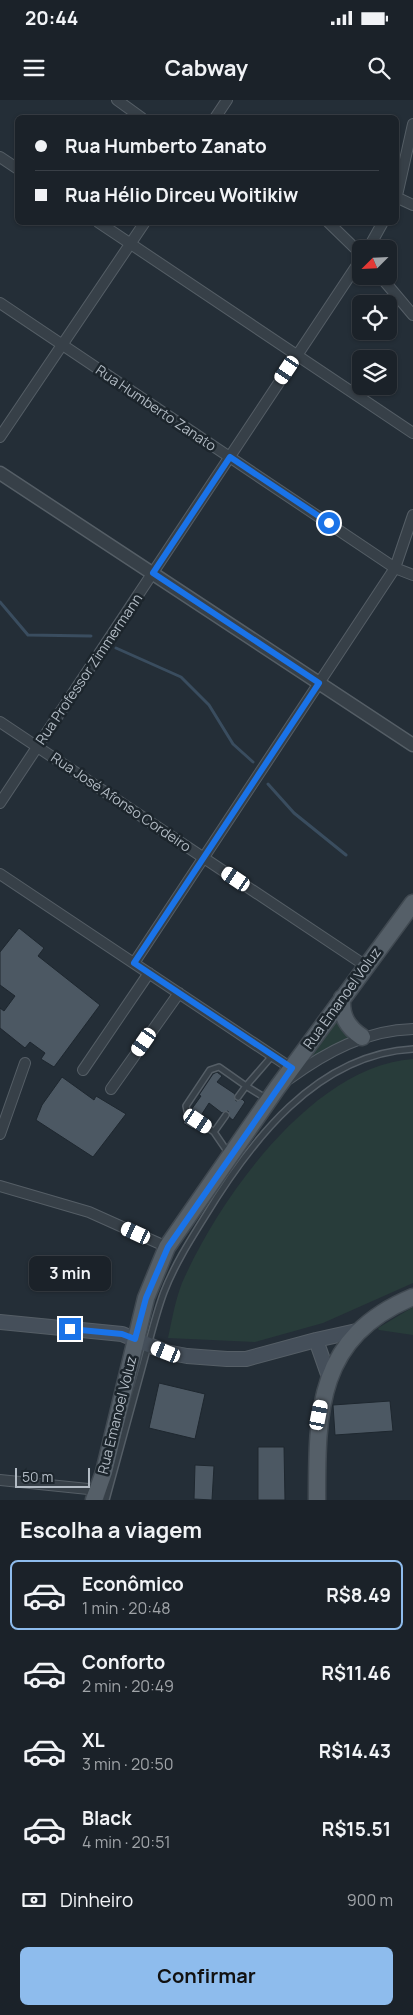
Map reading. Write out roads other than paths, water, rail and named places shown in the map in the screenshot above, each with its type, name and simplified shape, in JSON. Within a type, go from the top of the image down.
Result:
[{"type":"main road","name":"Rua Emanoel Voluz","points":[[99,1497],[142,1342],[146,1298],[168,1247],[273,1094],[413,903]]},
{"type":"main road","points":[[342,998],[341,1010],[345,1021],[352,1031],[362,1037]]},
{"type":"main road","points":[[317,1500],[317,1431],[322,1399],[329,1377],[345,1348],[361,1330],[390,1308],[413,1297]]},
{"type":"main road","points":[[0,1322],[122,1334],[187,1356],[246,1359],[361,1330]]},
{"type":"main road","points":[[316,1340],[329,1377]]},
{"type":"street","points":[[117,100],[138,115]]},
{"type":"street","points":[[217,115],[227,100]]},
{"type":"street","points":[[399,190],[413,124]]},
{"type":"street","points":[[0,157],[15,167]]},
{"type":"street","points":[[399,200],[413,205]]},
{"type":"street","points":[[102,225],[413,433]]},
{"type":"street","points":[[0,437],[143,225]]},
{"type":"street","points":[[331,225],[352,245]]},
{"type":"street","points":[[373,240],[381,225]]},
{"type":"street","name":"Rua Professor Zimmermann","points":[[0,803],[352,273]]},
{"type":"street","points":[[388,285],[413,315]]},
{"type":"street","name":"Rua Humberto Zanato","points":[[0,304],[395,568],[413,576]]},
{"type":"street","points":[[0,473],[413,745]]},
{"type":"street","points":[[134,963],[395,568],[413,515]]},
{"type":"street","name":"Rua José Afonso Cordeiro","points":[[0,722],[366,966]]},
{"type":"street","points":[[2,878],[292,1068]]},
{"type":"street","points":[[83,1070],[149,973]]},
{"type":"street","points":[[111,1089],[179,993]]},
{"type":"street","points":[[273,1094],[331,1051],[362,1037],[398,1029],[413,1029]]},
{"type":"street","points":[[0,1134],[25,1063]]},
{"type":"street","points":[[0,1186],[89,1212],[168,1247]]},
{"type":"street","points":[[0,1480],[99,1497]]},
{"type":"lane","points":[[142,1342],[183,1252],[230,1174],[265,1132],[307,1091],[338,1071],[368,1058],[398,1049],[413,1048]]},
{"type":"lane","points":[[238,1097],[272,1055]]},
{"type":"lane","points":[[188,1115],[185,1110],[186,1106],[210,1070],[214,1068],[219,1067],[246,1086],[273,1094]]},
{"type":"lane","points":[[214,1132],[226,1115]]},
{"type":"lane","points":[[198,1121],[214,1132],[231,1156]]},
{"type":"waterway","points":[[0,602],[28,635],[91,636]]},
{"type":"waterway","points":[[116,648],[181,677],[209,705],[233,744],[253,762]]},
{"type":"waterway","points":[[268,784],[294,813],[346,855]]}]
